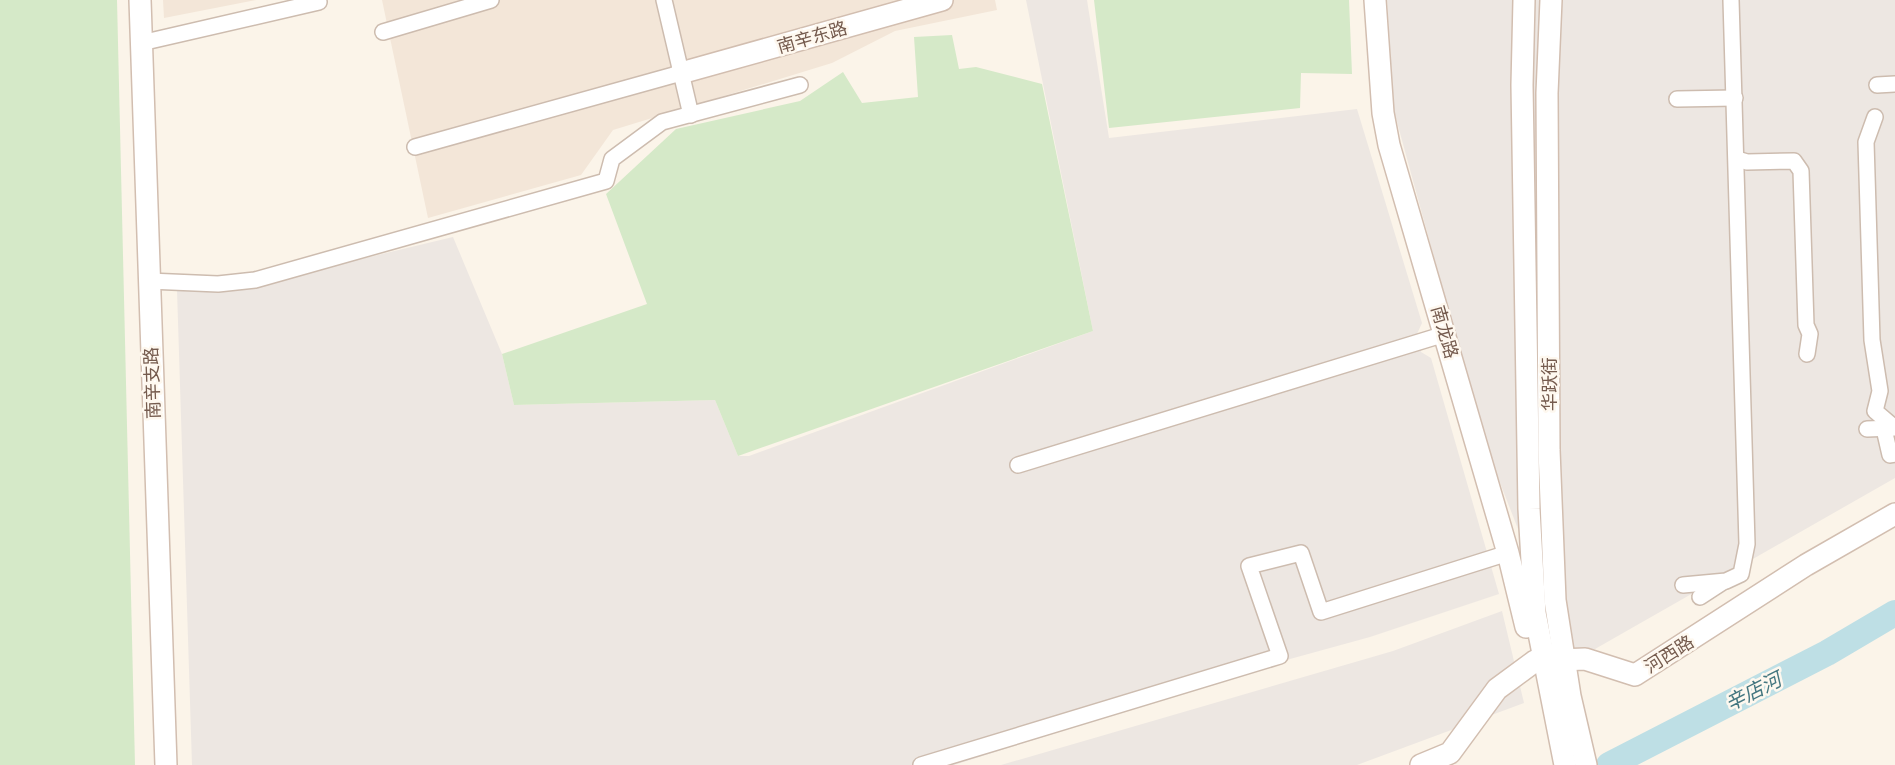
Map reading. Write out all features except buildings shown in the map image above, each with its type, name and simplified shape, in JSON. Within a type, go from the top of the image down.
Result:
[{"type":"street","name":"南辛支路","points":[[140,0],[166,765]]},
{"type":"street","points":[[383,32],[491,0]]},
{"type":"street","points":[[664,0],[691,115]]},
{"type":"street","name":"南辛东路","points":[[681,73],[942,0]]},
{"type":"street","name":"南龙路","points":[[1374,0],[1383,113],[1389,145],[1508,553],[1548,661]]},
{"type":"street","name":"华跃街","points":[[1524,0],[1522,85],[1530,509],[1535,614],[1561,702],[1586,765]]},
{"type":"street","name":"华跃街","points":[[1548,661],[1555,600],[1549,450],[1547,93],[1551,0]]},
{"type":"street","points":[[1700,597],[1726,580],[1741,574],[1748,526],[1731,0]]},
{"type":"street","points":[[141,43],[319,2]]},
{"type":"street","points":[[415,147],[681,73]]},
{"type":"street","points":[[1877,85],[1895,84]]},
{"type":"street","points":[[149,281],[218,284],[255,280],[606,182],[612,159],[662,122],[800,86]]},
{"type":"street","points":[[1677,99],[1735,98]]},
{"type":"street","points":[[1875,117],[1866,142],[1872,340],[1880,391],[1875,411],[1891,428],[1890,455],[1895,454]]},
{"type":"street","points":[[1737,159],[1747,162],[1794,160],[1801,171],[1806,325],[1810,334],[1807,354]]},
{"type":"street","points":[[1018,465],[1445,334]]},
{"type":"street","points":[[1867,429],[1891,428]]},
{"type":"street","name":"河西路","points":[[1548,661],[1585,658],[1635,675],[1806,565],[1895,514]]},
{"type":"street","points":[[921,765],[1280,656],[1250,566],[1301,553],[1321,612],[1508,553]]},
{"type":"street","points":[[1683,585],[1726,580]]},
{"type":"street","points":[[1421,765],[1450,753],[1497,689],[1548,661]]},
{"type":"street","name":"华跃街","points":[[1561,702],[1565,765]]},
{"type":"shaded area","points":[[163,0],[256,0],[164,18]]},
{"type":"shaded area","points":[[382,0],[995,0],[997,10],[895,31],[832,63],[613,130],[581,175],[428,218]]},
{"type":"shaded area","points":[[1026,0],[1087,0],[1109,138],[1357,109],[1422,323],[1417,334],[1421,352],[1431,358],[1499,594],[1370,637],[1290,659],[954,765],[192,765],[177,290],[307,272],[453,237],[502,354],[514,405],[715,400],[738,456],[749,456],[1093,331]]},
{"type":"shaded area","points":[[1387,0],[1895,0],[1895,478],[1595,649],[1545,652],[1518,529],[1485,444],[1394,111]]},
{"type":"shaded area","points":[[1502,611],[1524,703],[1357,765],[1001,765],[1393,651]]},
{"type":"green space","points":[[0,0],[117,0],[135,765],[0,765]]},
{"type":"green space","points":[[1094,0],[1349,0],[1352,74],[1301,73],[1300,108],[1109,128]]},
{"type":"green space","points":[[952,35],[959,69],[976,67],[1042,84],[1093,331],[738,456],[715,400],[514,405],[502,354],[647,304],[606,194],[676,129],[800,101],[843,72],[862,103],[918,97],[914,37]]},
{"type":"waterway","name":"辛店河","points":[[1609,765],[1827,653],[1895,613]]}]
